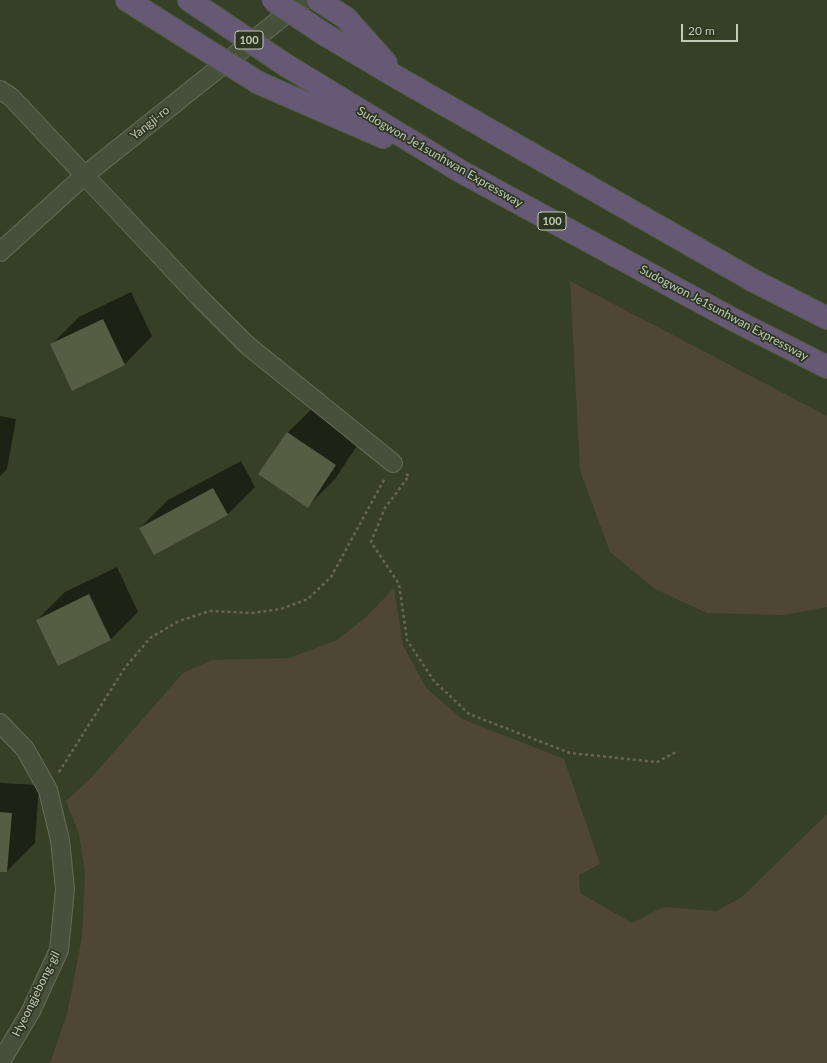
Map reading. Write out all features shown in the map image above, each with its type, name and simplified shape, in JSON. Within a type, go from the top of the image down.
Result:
[{"type":"highway","points":[[127,0],[259,83],[460,171]]},
{"type":"highway","name":"Sudogwon Je1sunhwan Expressway","points":[[189,0],[284,64],[460,171],[734,320],[827,367]]},
{"type":"highway","points":[[273,0],[324,34],[400,79],[754,281],[827,318]]},
{"type":"highway","points":[[318,0],[346,18],[400,79]]},
{"type":"street","name":"Yangji-ro","points":[[0,252],[85,175],[304,0]]},
{"type":"street","points":[[0,90],[11,97],[198,296],[247,344],[393,463]]},
{"type":"street","name":"Hyeongjebong-gil","points":[[0,723],[25,749],[48,790],[60,840],[64,889],[59,950],[30,1011],[0,1063]]},
{"type":"path","points":[[48,790],[124,668],[150,638],[179,621],[210,611],[252,613],[281,609],[308,599],[330,577],[393,463],[409,476],[385,508],[371,542],[399,584],[407,640],[434,681],[469,714],[570,753],[657,762],[678,751]]},
{"type":"shaded area","points":[[570,281],[827,416],[827,607],[783,615],[707,613],[655,589],[610,552],[580,470]]},
{"type":"shaded area","points":[[394,588],[403,645],[426,688],[462,719],[564,759],[600,864],[579,875],[580,893],[632,923],[663,907],[717,911],[742,897],[827,814],[827,1063],[50,1063],[67,1014],[82,937],[85,873],[79,834],[66,801],[91,778],[183,673],[212,660],[290,658],[337,640],[366,617]]},
{"type":"building","points":[[103,319],[125,365],[72,391],[50,344]]},
{"type":"building","points":[[287,432],[336,465],[308,508],[258,474]]},
{"type":"building","points":[[213,488],[228,515],[154,555],[139,528]]},
{"type":"building","points":[[89,594],[111,640],[58,666],[36,620]]},
{"type":"building","points":[[0,812],[12,813],[7,872],[0,872]]}]
